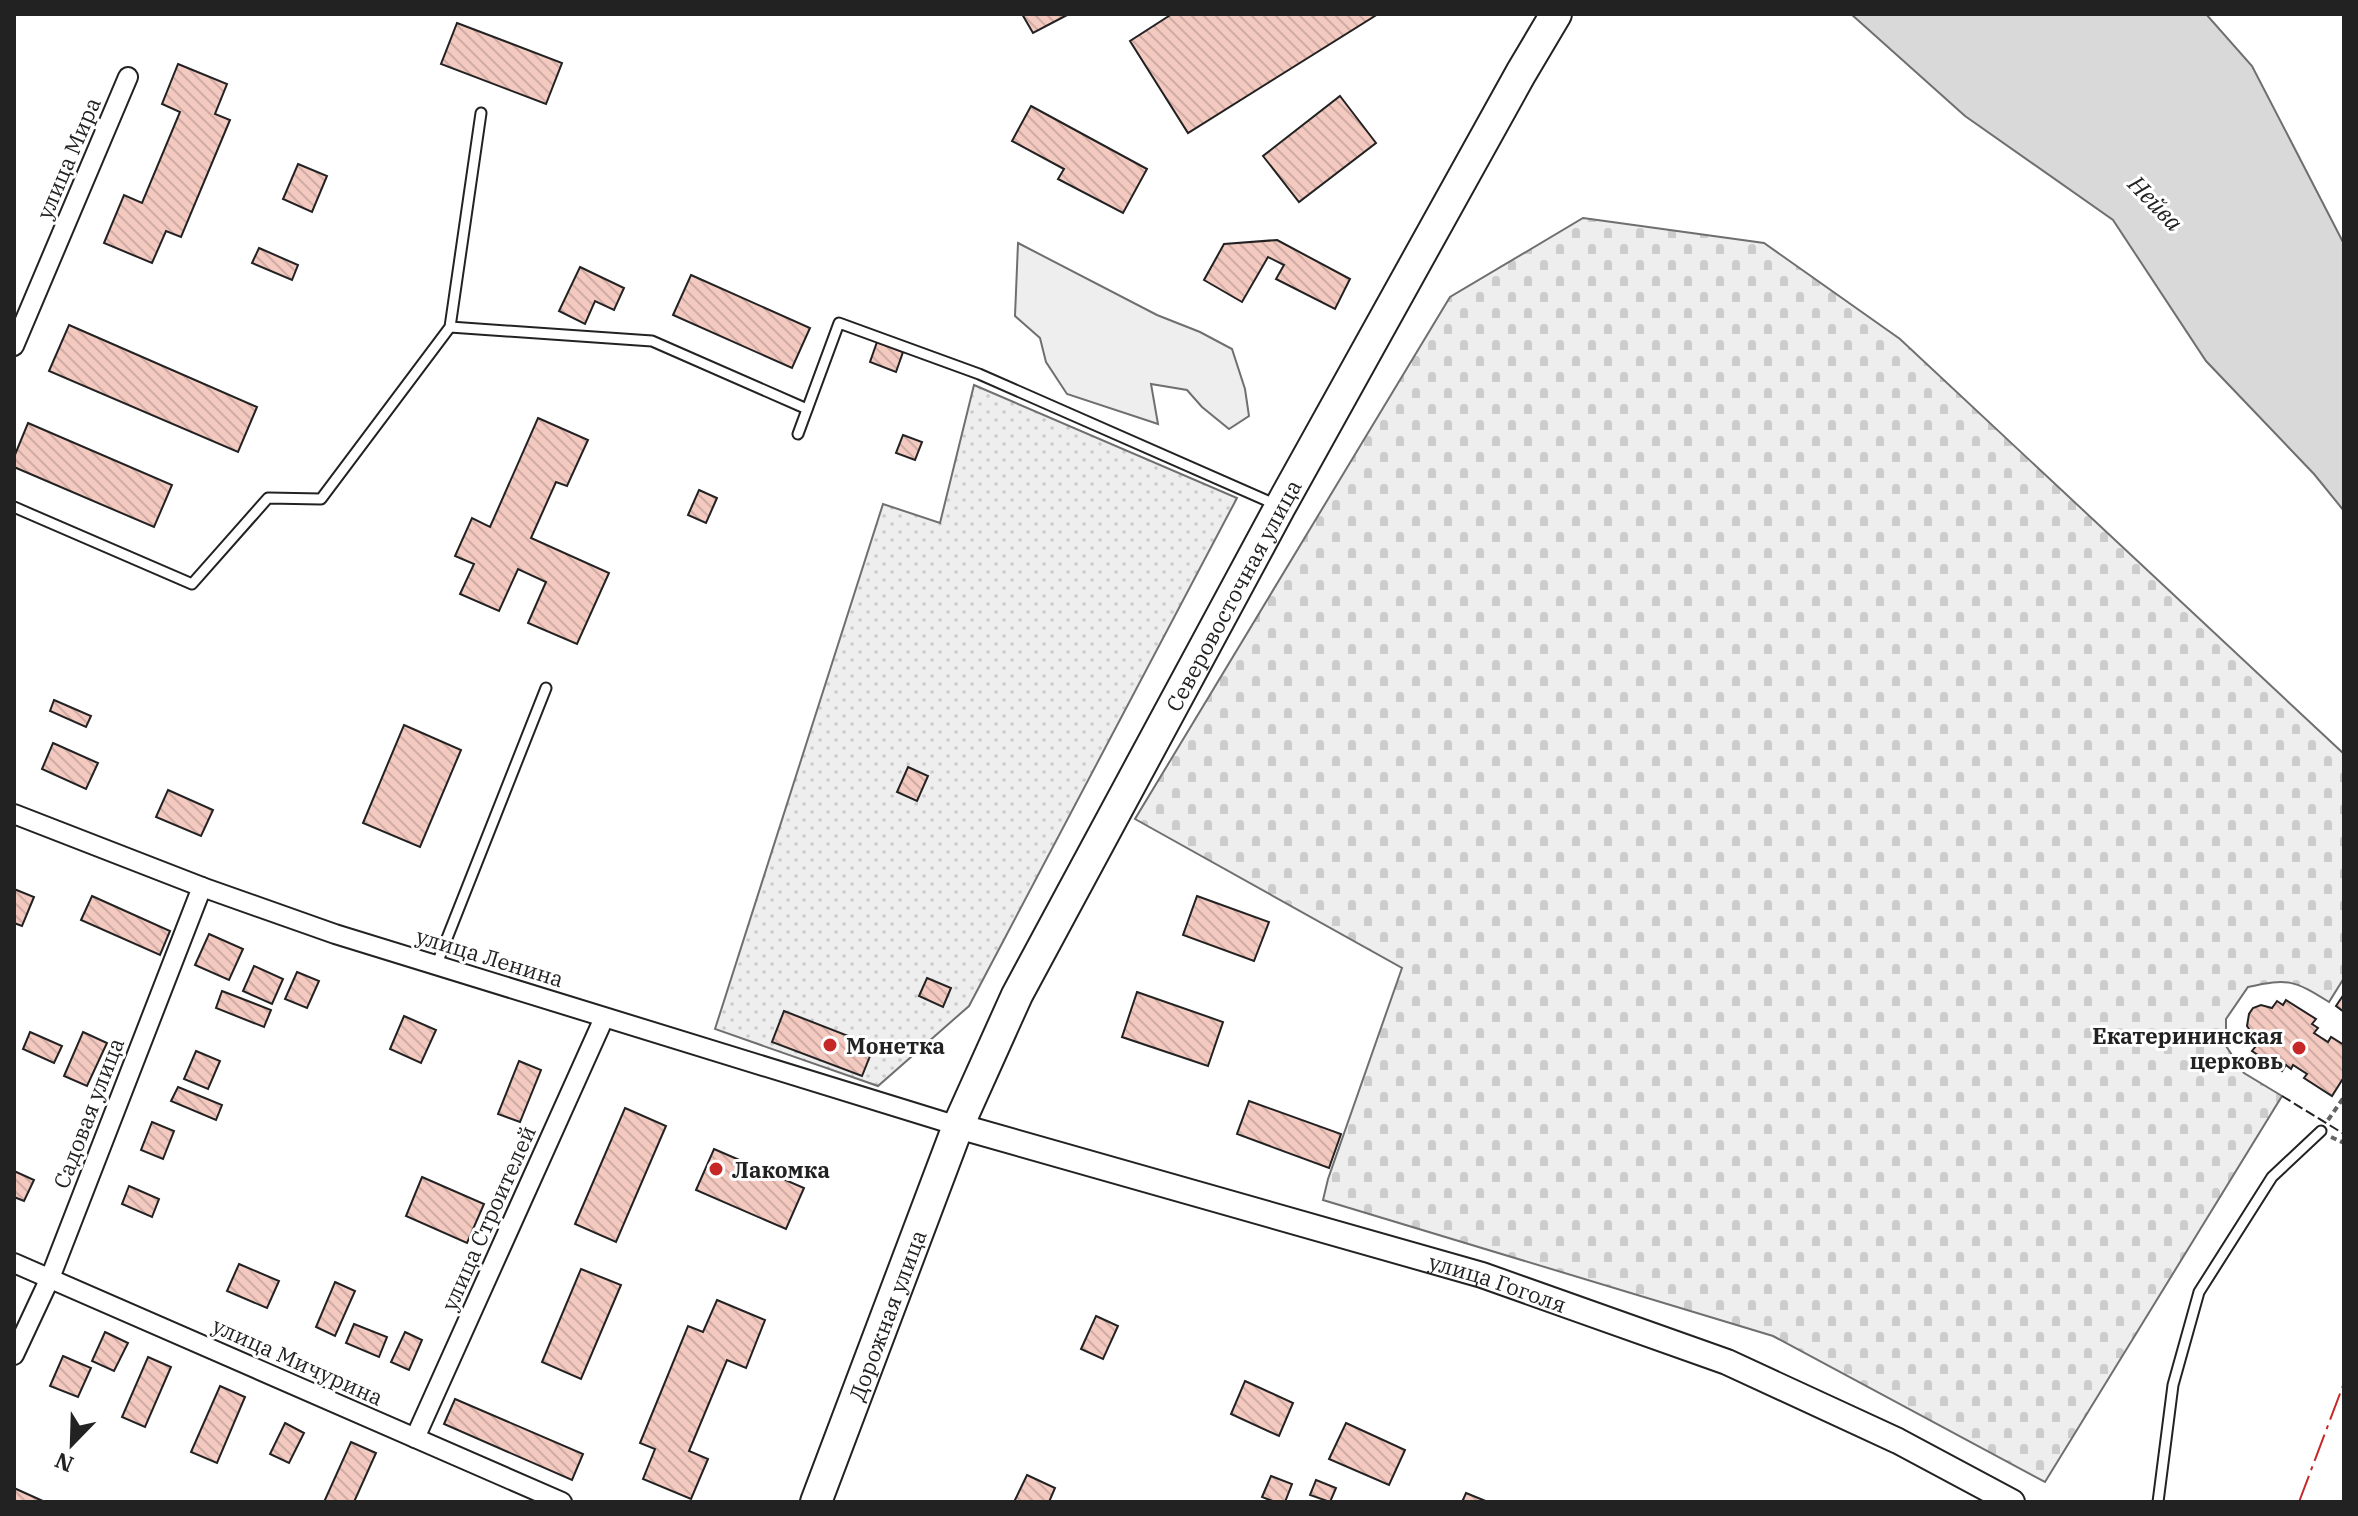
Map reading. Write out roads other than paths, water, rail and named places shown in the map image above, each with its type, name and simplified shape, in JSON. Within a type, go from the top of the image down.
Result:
[{"type":"main road","name":"Северовосточная улица","points":[[958,1126],[1017,995],[1280,507],[1556,14]]},
{"type":"main road","name":"Дорожная улица","points":[[816,1502],[958,1126]]},
{"type":"street","name":"улица Мира","points":[[14,346],[128,77]]},
{"type":"street","name":"улица Ленина","points":[[14,814],[202,887],[335,934],[958,1126]]},
{"type":"street","name":"Садовая улица","points":[[14,1355],[50,1278],[202,887]]},
{"type":"street","name":"улица Строителей","points":[[415,1438],[604,1018]]},
{"type":"street","name":"улица Гоголя","points":[[958,1126],[1482,1275],[1713,1357],[1898,1441],[2012,1502]]},
{"type":"street","name":"улица Мичурина","points":[[14,1263],[562,1502]]},
{"type":"lane","points":[[14,507],[192,584],[268,498],[321,499],[450,327],[481,113]]},
{"type":"lane","points":[[798,434],[839,323],[979,374],[1280,507]]},
{"type":"lane","points":[[450,327],[652,341],[807,409]]},
{"type":"lane","points":[[436,966],[546,688]]},
{"type":"lane","points":[[2158,1502],[2173,1385],[2199,1292],[2272,1177],[2321,1131]]},
{"type":"water","name":"Нейва","points":[[1851,14],[2206,14],[2252,66],[2344,244],[2344,511],[2314,474],[2206,361],[2113,220],[1965,116]]},
{"type":"place","name":"Монетка","points":[[830,1045]]},
{"type":"place","name":"Екатерининская церковь","points":[[2299,1048]]},
{"type":"place","name":"Лакомка","points":[[716,1169]]}]
